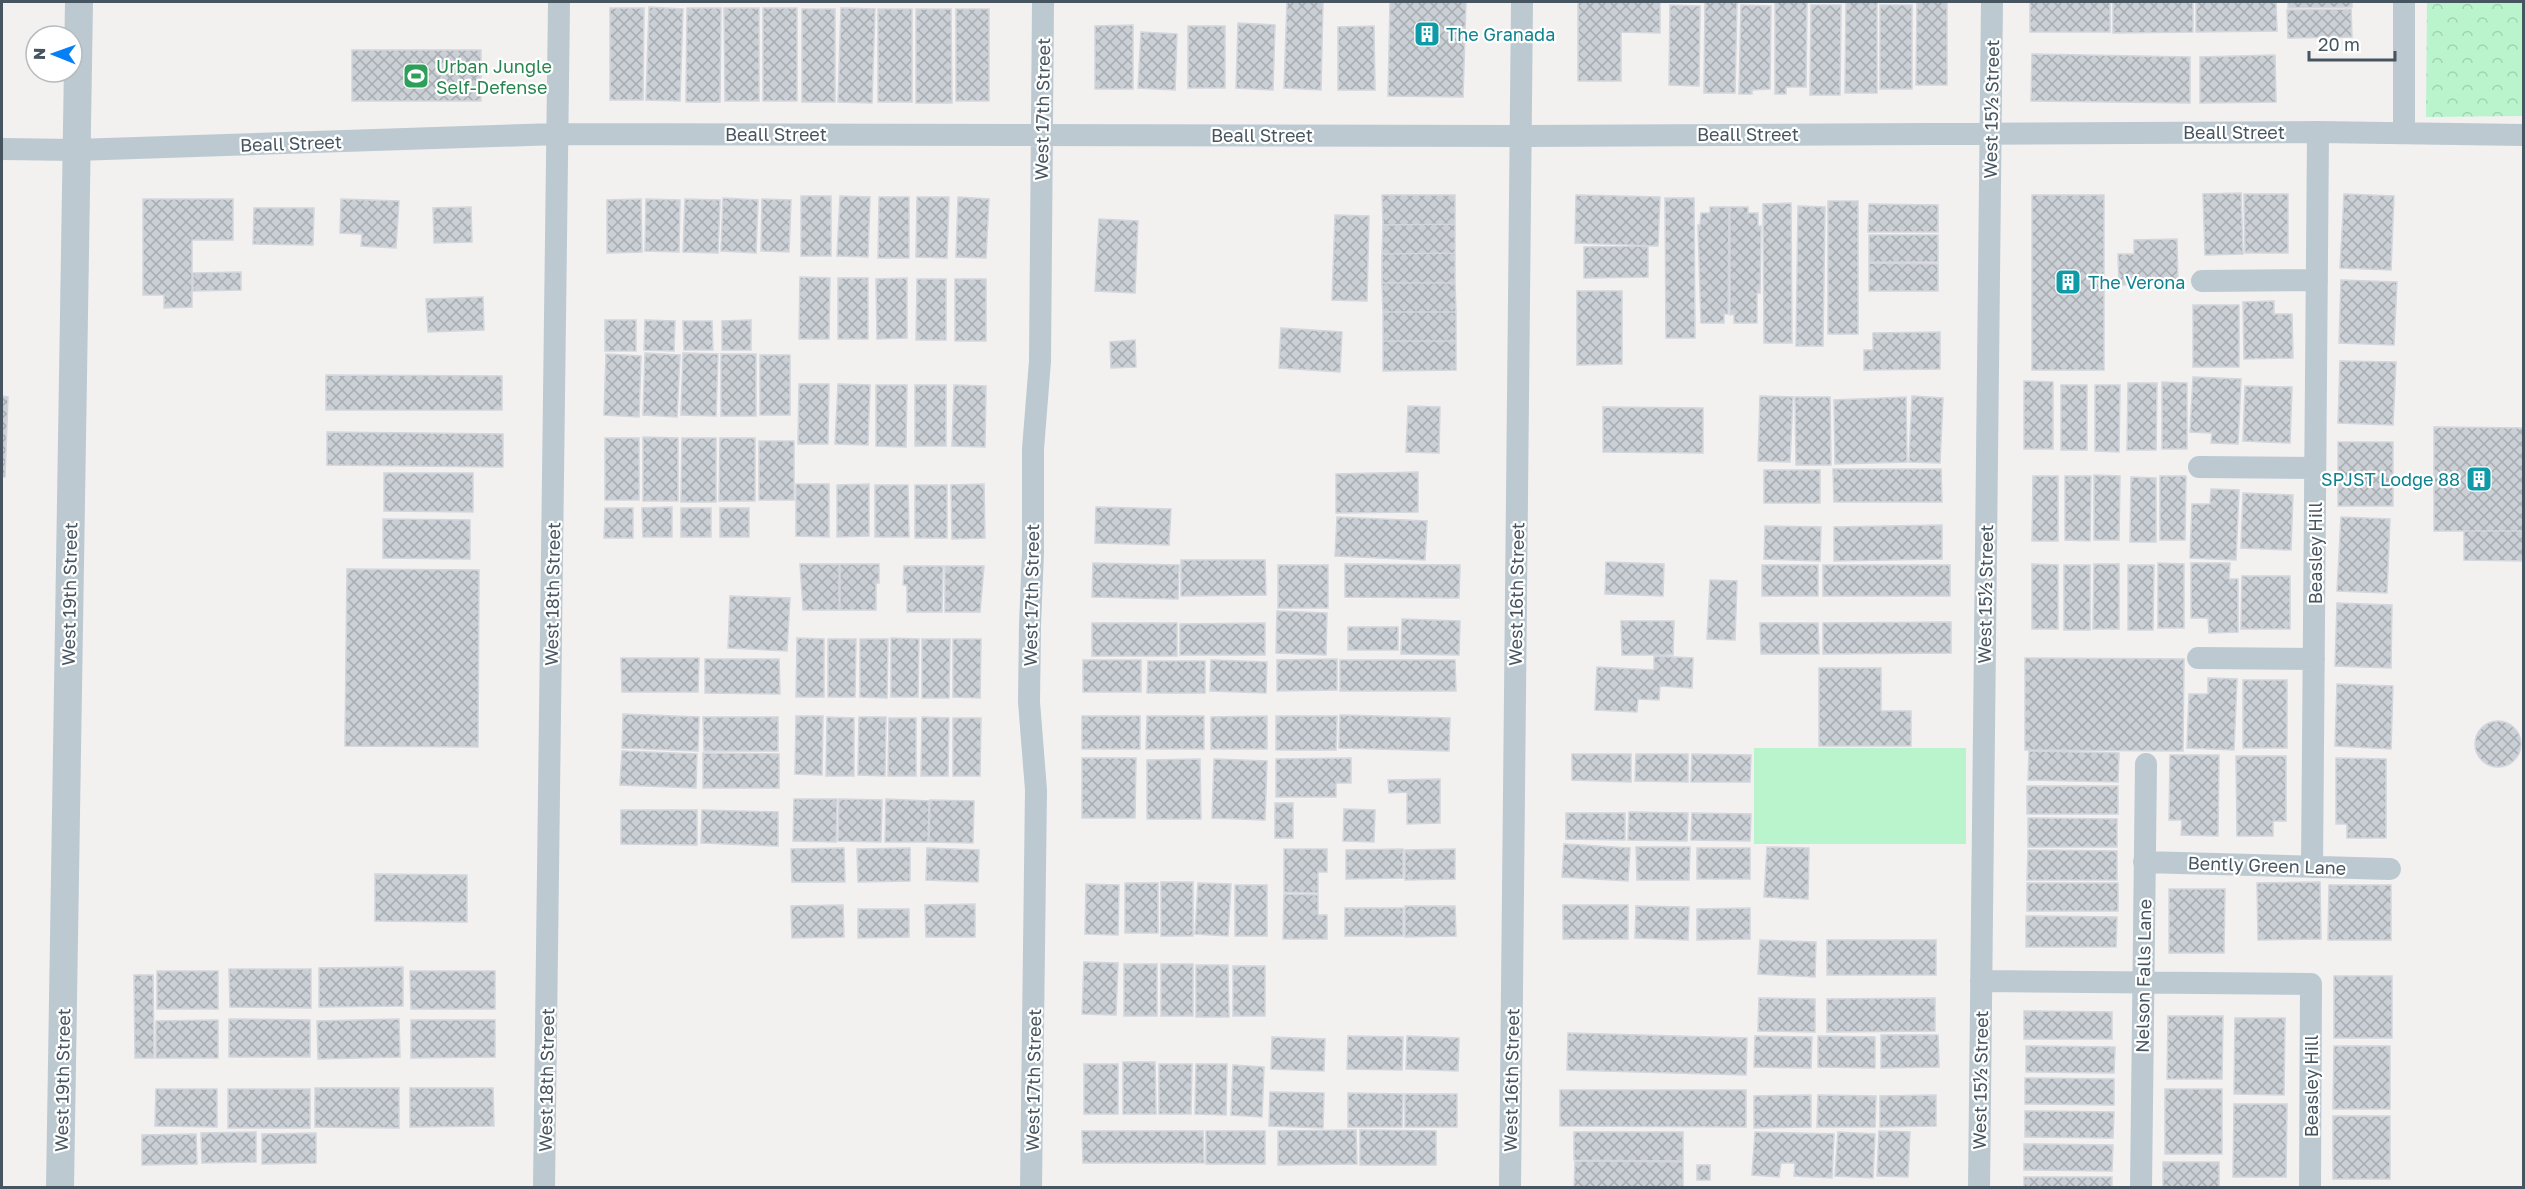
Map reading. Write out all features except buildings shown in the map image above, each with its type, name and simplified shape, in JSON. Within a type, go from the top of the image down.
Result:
[{"type":"street","name":"West 19th Street","points":[[60,1188],[79,2]]},
{"type":"street","name":"West 18th Street","points":[[544,1188],[559,2]]},
{"type":"street","name":"West 17th Street","points":[[1031,1188],[1036,790],[1029,702],[1033,449],[1040,361],[1043,2]]},
{"type":"street","name":"West 16th Street","points":[[1510,1188],[1522,2]]},
{"type":"street","name":"West 15½ Street","points":[[1979,1188],[1992,2]]},
{"type":"street","points":[[2403,133],[2404,2]]},
{"type":"street","name":"Beall Street","points":[[2,149],[76,150],[557,134],[1521,136],[2318,132],[2523,135]]},
{"type":"street","name":"Beasley Hill","points":[[2312,867],[2318,132]]},
{"type":"street","points":[[2202,281],[2317,280]]},
{"type":"street","points":[[2199,467],[2315,468]]},
{"type":"street","points":[[2198,658],[2314,659]]},
{"type":"street","name":"Nelson Falls Lane","points":[[2141,1188],[2146,764]]},
{"type":"street","name":"Bently Green Lane","points":[[2144,862],[2390,869]]},
{"type":"street","points":[[1981,981],[2143,982]]},
{"type":"street","name":"Beasley Hill","points":[[2143,982],[2312,984],[2310,1188]]},
{"type":"green space","points":[[2427,2],[2523,2],[2523,116],[2426,117]]},
{"type":"green space","points":[[1754,748],[1966,748],[1966,844],[1754,844]]},
{"type":"place","name":"The Granada","points":[[1427,34]]},
{"type":"place","name":"Urban Jungle Self-Defense","points":[[416,76]]},
{"type":"place","name":"The Verona","points":[[2068,282]]},
{"type":"place","name":"SPJST Lodge 88","points":[[2479,479]]}]
